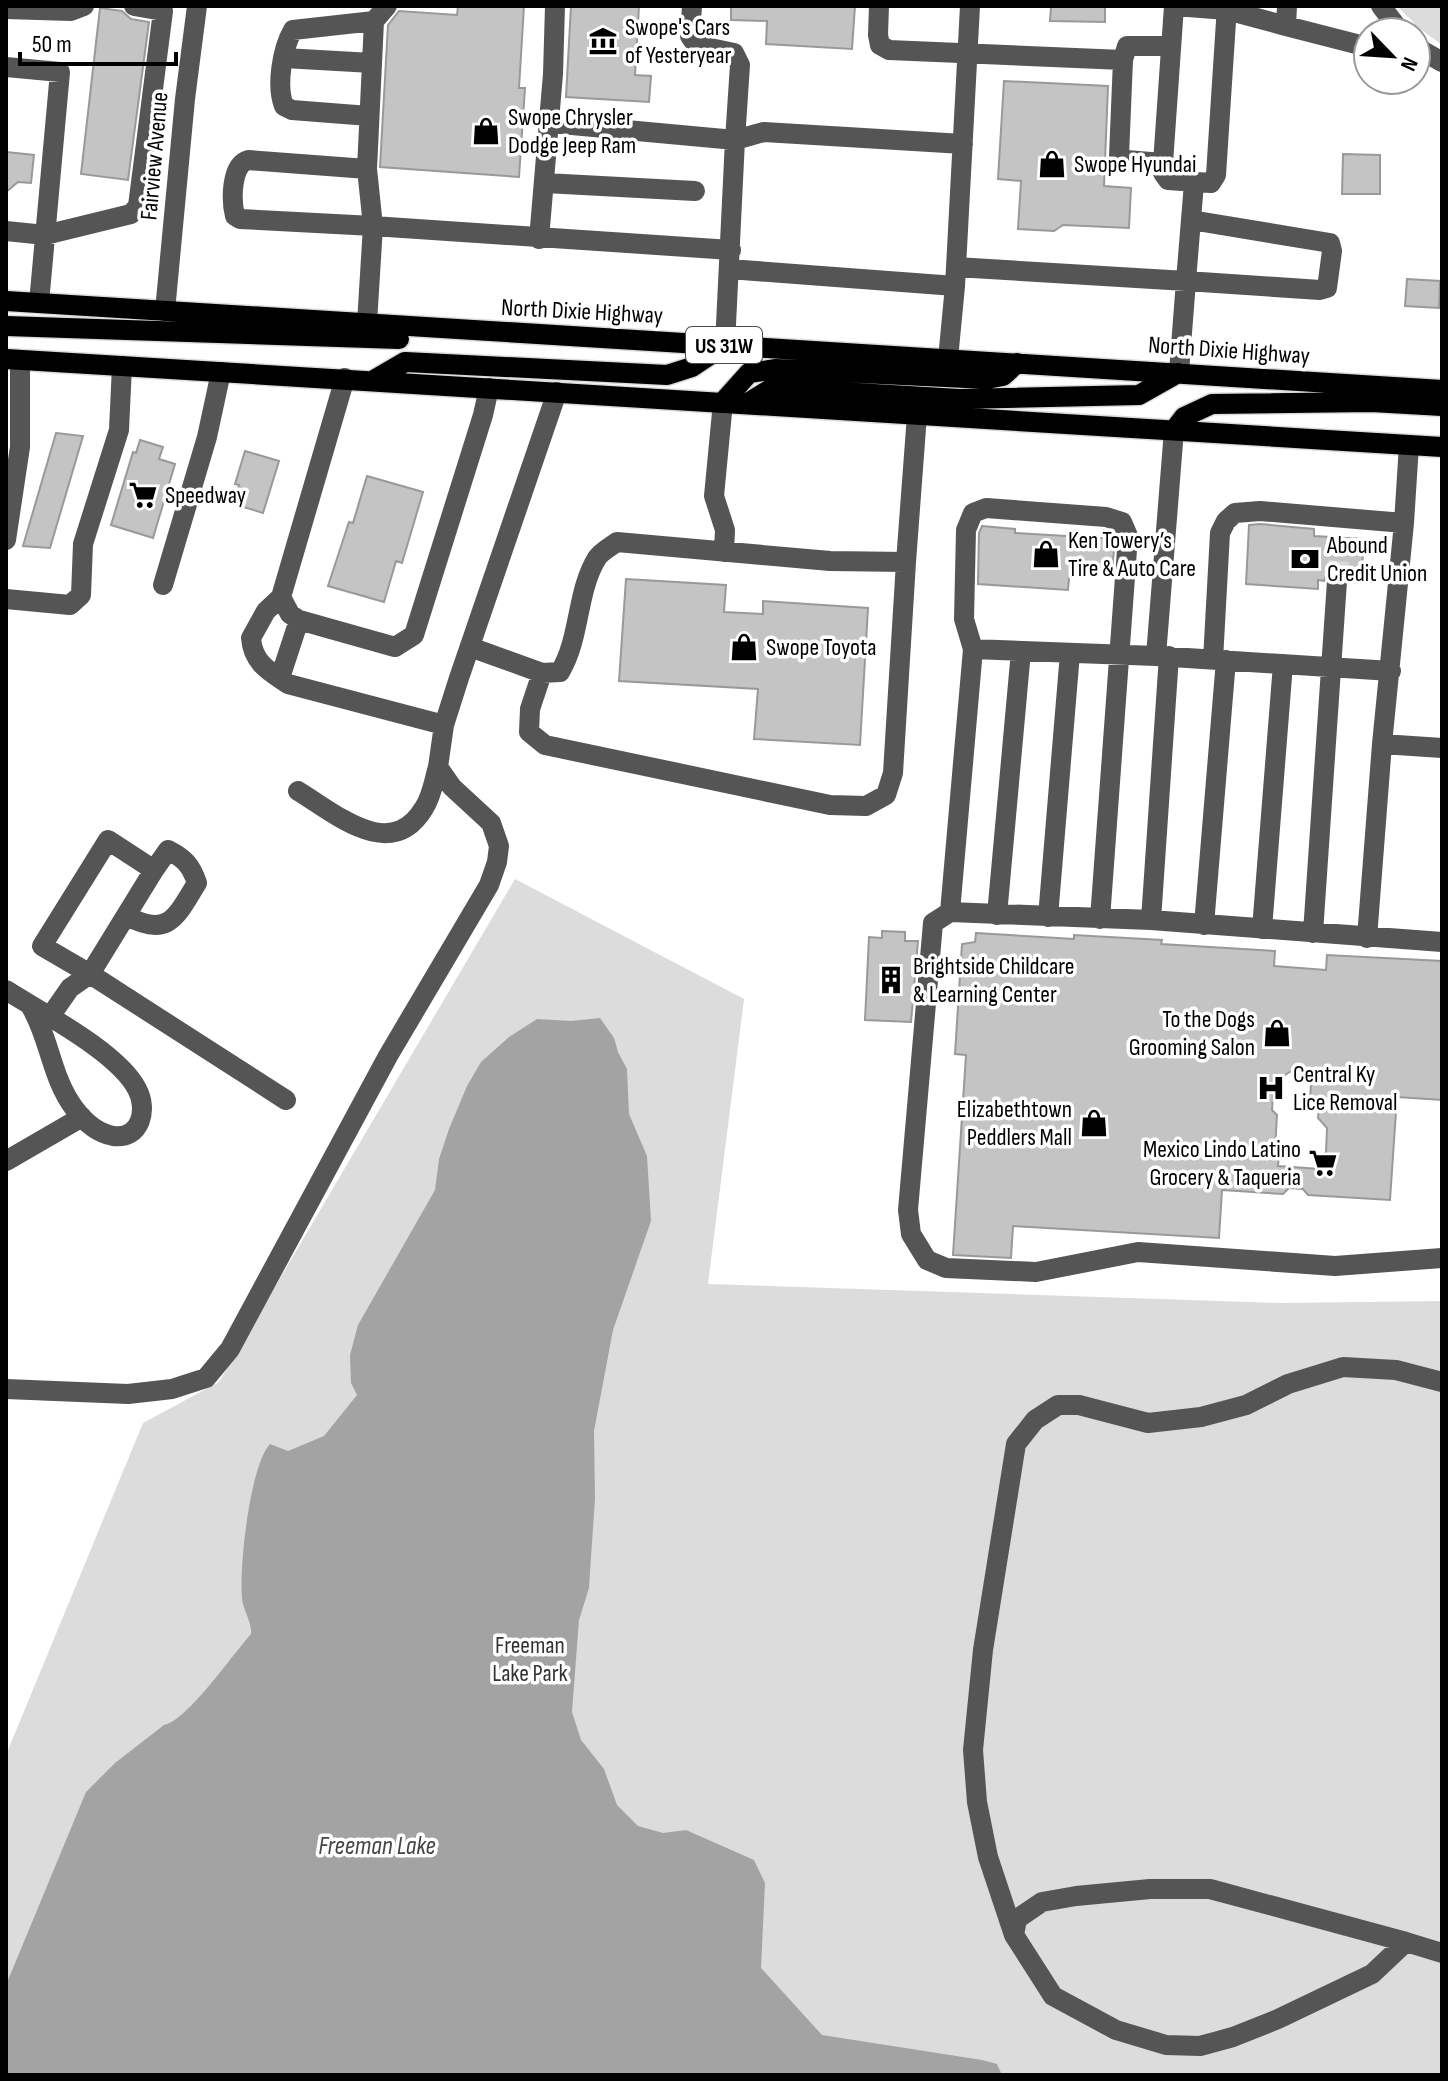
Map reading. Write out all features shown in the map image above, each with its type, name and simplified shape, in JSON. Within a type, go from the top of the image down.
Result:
[{"type":"main road","name":"North Dixie Highway","points":[[6,301],[1442,390]]},
{"type":"main road","points":[[6,326],[438,340],[461,330]]},
{"type":"main road","points":[[374,380],[405,362],[667,375],[692,367],[725,345]]},
{"type":"main road","points":[[13,359],[1442,447]]},
{"type":"main road","points":[[723,402],[749,373],[776,369],[987,379],[1003,376],[1017,363]]},
{"type":"main road","points":[[746,404],[772,388],[959,399],[1139,395],[1179,372]]},
{"type":"main road","points":[[1174,430],[1184,417],[1212,404],[1372,402],[1442,406]]},
{"type":"street","points":[[6,9],[71,11],[84,6]]},
{"type":"street","points":[[6,231],[45,235],[131,214],[138,206],[163,11],[134,6]]},
{"type":"street","name":"Fairview Avenue","points":[[165,311],[197,6]]},
{"type":"street","points":[[539,239],[550,123],[555,6]]},
{"type":"street","points":[[692,6],[690,36],[696,45],[734,53],[740,65],[725,345]]},
{"type":"street","points":[[879,6],[880,45],[889,50],[1123,60]]},
{"type":"street","points":[[948,359],[970,6]]},
{"type":"street","points":[[1227,8],[1216,175],[1211,183],[1168,180],[1163,173],[1163,163],[1174,6],[1227,8],[1286,16],[1352,41]]},
{"type":"street","points":[[367,323],[373,226],[367,169],[369,116],[372,63],[380,13],[293,30],[284,58],[280,97],[284,106],[292,110],[369,116]]},
{"type":"street","points":[[1163,163],[1126,160],[1119,156],[1123,60],[1127,46],[1171,46]]},
{"type":"street","points":[[284,58],[372,63]]},
{"type":"street","points":[[6,67],[60,72],[39,303]]},
{"type":"street","points":[[550,123],[735,140],[764,132],[963,144]]},
{"type":"street","points":[[367,169],[241,162],[236,169],[235,216],[240,219],[539,239],[730,260],[955,276],[1186,281],[1327,288],[1332,251],[1330,243],[1191,220]]},
{"type":"street","points":[[545,183],[695,191]]},
{"type":"street","points":[[1179,372],[1194,183]]},
{"type":"street","points":[[6,540],[20,447],[13,359]]},
{"type":"street","points":[[6,599],[70,605],[81,595],[83,544],[119,430],[122,366]]},
{"type":"street","points":[[163,585],[207,437],[221,372]]},
{"type":"street","points":[[345,378],[281,597],[266,611],[251,638],[256,660],[288,684],[444,725]]},
{"type":"street","points":[[281,597],[290,614],[299,620],[384,646],[395,647],[414,635],[489,388]]},
{"type":"street","points":[[298,791],[361,829],[389,835],[411,827],[426,805],[438,767],[444,725],[557,392]]},
{"type":"street","points":[[723,402],[714,496],[725,530],[724,552]]},
{"type":"street","points":[[542,673],[530,709],[529,732],[545,745],[830,805],[866,806],[886,795],[893,773],[917,415]]},
{"type":"street","points":[[1151,920],[1174,430]]},
{"type":"street","points":[[1367,938],[1409,445]]},
{"type":"street","points":[[950,912],[973,649],[964,619],[966,530],[973,513],[986,508],[1106,517],[1122,522],[1128,536],[1100,919]]},
{"type":"street","points":[[1204,925],[1220,660],[1220,533],[1235,513],[1260,511],[1342,528],[1404,523]]},
{"type":"street","points":[[470,647],[542,673],[560,672],[570,655],[588,580],[598,556],[617,542],[830,561],[906,562]]},
{"type":"street","points":[[1313,933],[1337,581]]},
{"type":"street","points":[[280,678],[299,620]]},
{"type":"street","points":[[973,649],[1162,656],[1391,671]]},
{"type":"street","points":[[997,915],[1021,651]]},
{"type":"street","points":[[1048,917],[1070,653]]},
{"type":"street","points":[[1262,929],[1283,664]]},
{"type":"street","points":[[1382,744],[1442,748]]},
{"type":"street","points":[[6,1389],[128,1394],[172,1389],[206,1378],[230,1349],[388,1056],[489,885],[499,846],[491,823],[452,787],[438,767]]},
{"type":"street","points":[[154,870],[108,840],[42,946],[286,1100]]},
{"type":"street","points":[[49,1018],[70,988],[90,974],[168,850],[192,867],[197,883],[174,920],[157,926],[142,924],[127,916]]},
{"type":"street","points":[[1442,942],[1151,920],[950,912],[933,923],[908,1210],[911,1234],[927,1260],[946,1268],[1036,1272],[1138,1252],[1335,1266],[1442,1258]]},
{"type":"street","points":[[6,990],[78,1035],[120,1067],[142,1100],[140,1123],[133,1132],[110,1136],[82,1117],[59,1082],[42,1025],[31,1007]]},
{"type":"street","points":[[6,1161],[82,1117]]},
{"type":"street","points":[[1406,1942],[1372,1974],[1233,2037],[1200,2046],[1166,2045],[1116,2030],[1053,1996],[1014,1935],[988,1857],[977,1802],[973,1750],[979,1680],[1016,1444],[1035,1420],[1058,1405],[1079,1405],[1148,1423],[1201,1417],[1246,1405],[1288,1384],[1343,1367],[1396,1370],[1442,1382]]},
{"type":"street","points":[[1014,1935],[1017,1919],[1042,1902],[1150,1889],[1210,1889],[1442,1953]]},
{"type":"green space","points":[[1397,6],[1442,6],[1442,45],[1432,38],[1432,16],[1407,16]]},
{"type":"green space","name":"Freeman Lake Park","points":[[515,879],[744,999],[708,1284],[1281,1303],[1442,1301],[1442,2075],[6,2075],[6,1755],[143,1423],[219,1382]]},
{"type":"water","name":"Freeman Lake","points":[[600,1018],[614,1038],[627,1069],[629,1114],[647,1156],[651,1221],[613,1330],[594,1431],[595,1499],[589,1588],[579,1620],[572,1712],[581,1740],[604,1769],[617,1805],[638,1826],[663,1833],[686,1830],[754,1860],[765,1883],[761,1968],[822,2035],[982,2060],[997,2064],[1002,2075],[6,2075],[6,1985],[86,1792],[115,1763],[185,1712],[251,1634],[242,1598],[242,1564],[247,1517],[263,1455],[270,1444],[288,1451],[324,1436],[357,1395],[351,1383],[350,1355],[358,1325],[435,1190],[439,1159],[467,1086],[481,1062],[509,1037],[537,1019],[571,1021]]},
{"type":"building","points":[[458,6],[524,6],[519,88],[525,88],[519,177],[380,167],[388,25],[399,11],[457,15]]},
{"type":"building","name":"Swope's Cars of Yesteryear","points":[[571,6],[639,6],[635,75],[651,76],[649,102],[566,97]]},
{"type":"building","points":[[731,6],[855,6],[852,49],[766,44],[767,21],[731,20]]},
{"type":"building","points":[[1051,6],[1105,6],[1105,22],[1050,21]]},
{"type":"building","points":[[100,8],[122,11],[131,19],[149,22],[128,180],[81,174]]},
{"type":"building","name":"Swope Hyundai","points":[[1004,81],[1108,86],[1104,186],[1131,188],[1129,228],[1063,225],[1054,231],[1018,229],[1021,181],[998,179]]},
{"type":"building","points":[[6,152],[34,155],[31,183],[18,182],[6,192]]},
{"type":"building","points":[[1343,154],[1380,155],[1380,194],[1342,194]]},
{"type":"building","points":[[1407,279],[1440,281],[1439,308],[1405,306]]},
{"type":"building","points":[[56,433],[83,436],[50,548],[23,546]]},
{"type":"building","name":"Speedway","points":[[140,440],[163,447],[159,459],[175,464],[153,538],[111,525],[133,452],[136,453]]},
{"type":"building","points":[[245,451],[279,461],[263,513],[234,504],[239,485],[235,484]]},
{"type":"building","points":[[367,476],[423,492],[402,563],[396,561],[384,602],[328,586],[349,522],[353,523]]},
{"type":"building","name":"Abound Credit Union","points":[[1249,525],[1314,529],[1314,536],[1364,539],[1361,583],[1350,582],[1345,571],[1337,568],[1327,573],[1324,581],[1318,580],[1318,589],[1246,584]]},
{"type":"building","name":"Ken Towery’s Tire & Auto Care","points":[[982,526],[1015,529],[1015,533],[1115,539],[1112,571],[1070,568],[1068,590],[978,584],[979,533]]},
{"type":"building","name":"Swope Toyota","points":[[626,579],[726,585],[724,612],[763,614],[763,601],[868,608],[860,745],[754,739],[758,689],[619,681]]},
{"type":"building","name":"Brightside Childcare & Learning Center","points":[[882,931],[905,932],[905,941],[918,941],[911,1022],[865,1020],[869,937],[882,938]]},
{"type":"building","name":"Elizabethtown Peddlers Mall","points":[[976,933],[1162,940],[1161,944],[1275,951],[1274,966],[1326,970],[1327,955],[1442,961],[1442,1100],[1397,1097],[1390,1200],[1308,1195],[1303,1189],[1289,1188],[1283,1194],[1222,1190],[1219,1238],[1013,1226],[1011,1258],[953,1255],[966,1055],[955,1054],[962,944],[975,942]],"holes":[[[1296,1068],[1311,1084],[1310,1099],[1319,1108],[1318,1118],[1327,1128],[1326,1152],[1321,1157],[1320,1169],[1278,1166],[1279,1153],[1275,1149],[1277,1115],[1272,1110],[1274,1082]]]},
{"type":"tunnel","points":[[1337,581],[1341,537]]},
{"type":"place","name":"Swope's Cars of Yesteryear","points":[[603,41]]},
{"type":"place","name":"Swope Chrysler Dodge Jeep Ram","points":[[486,131]]},
{"type":"place","name":"Swope Hyundai","points":[[1052,164]]},
{"type":"place","name":"Speedway","points":[[143,495]]},
{"type":"place","name":"Ken Towery’s Tire & Auto Care","points":[[1046,554]]},
{"type":"place","name":"Abound Credit Union","points":[[1305,559]]},
{"type":"place","name":"Swope Toyota","points":[[744,647]]},
{"type":"place","name":"Brightside Childcare & Learning Center","points":[[891,980]]},
{"type":"place","name":"To the Dogs Grooming Salon","points":[[1277,1033]]},
{"type":"place","name":"Central Ky Lice Removal","points":[[1271,1088]]},
{"type":"place","name":"Elizabethtown Peddlers Mall","points":[[1094,1123]]},
{"type":"place","name":"Mexico Lindo Latino Grocery & Taqueria","points":[[1323,1163]]}]
